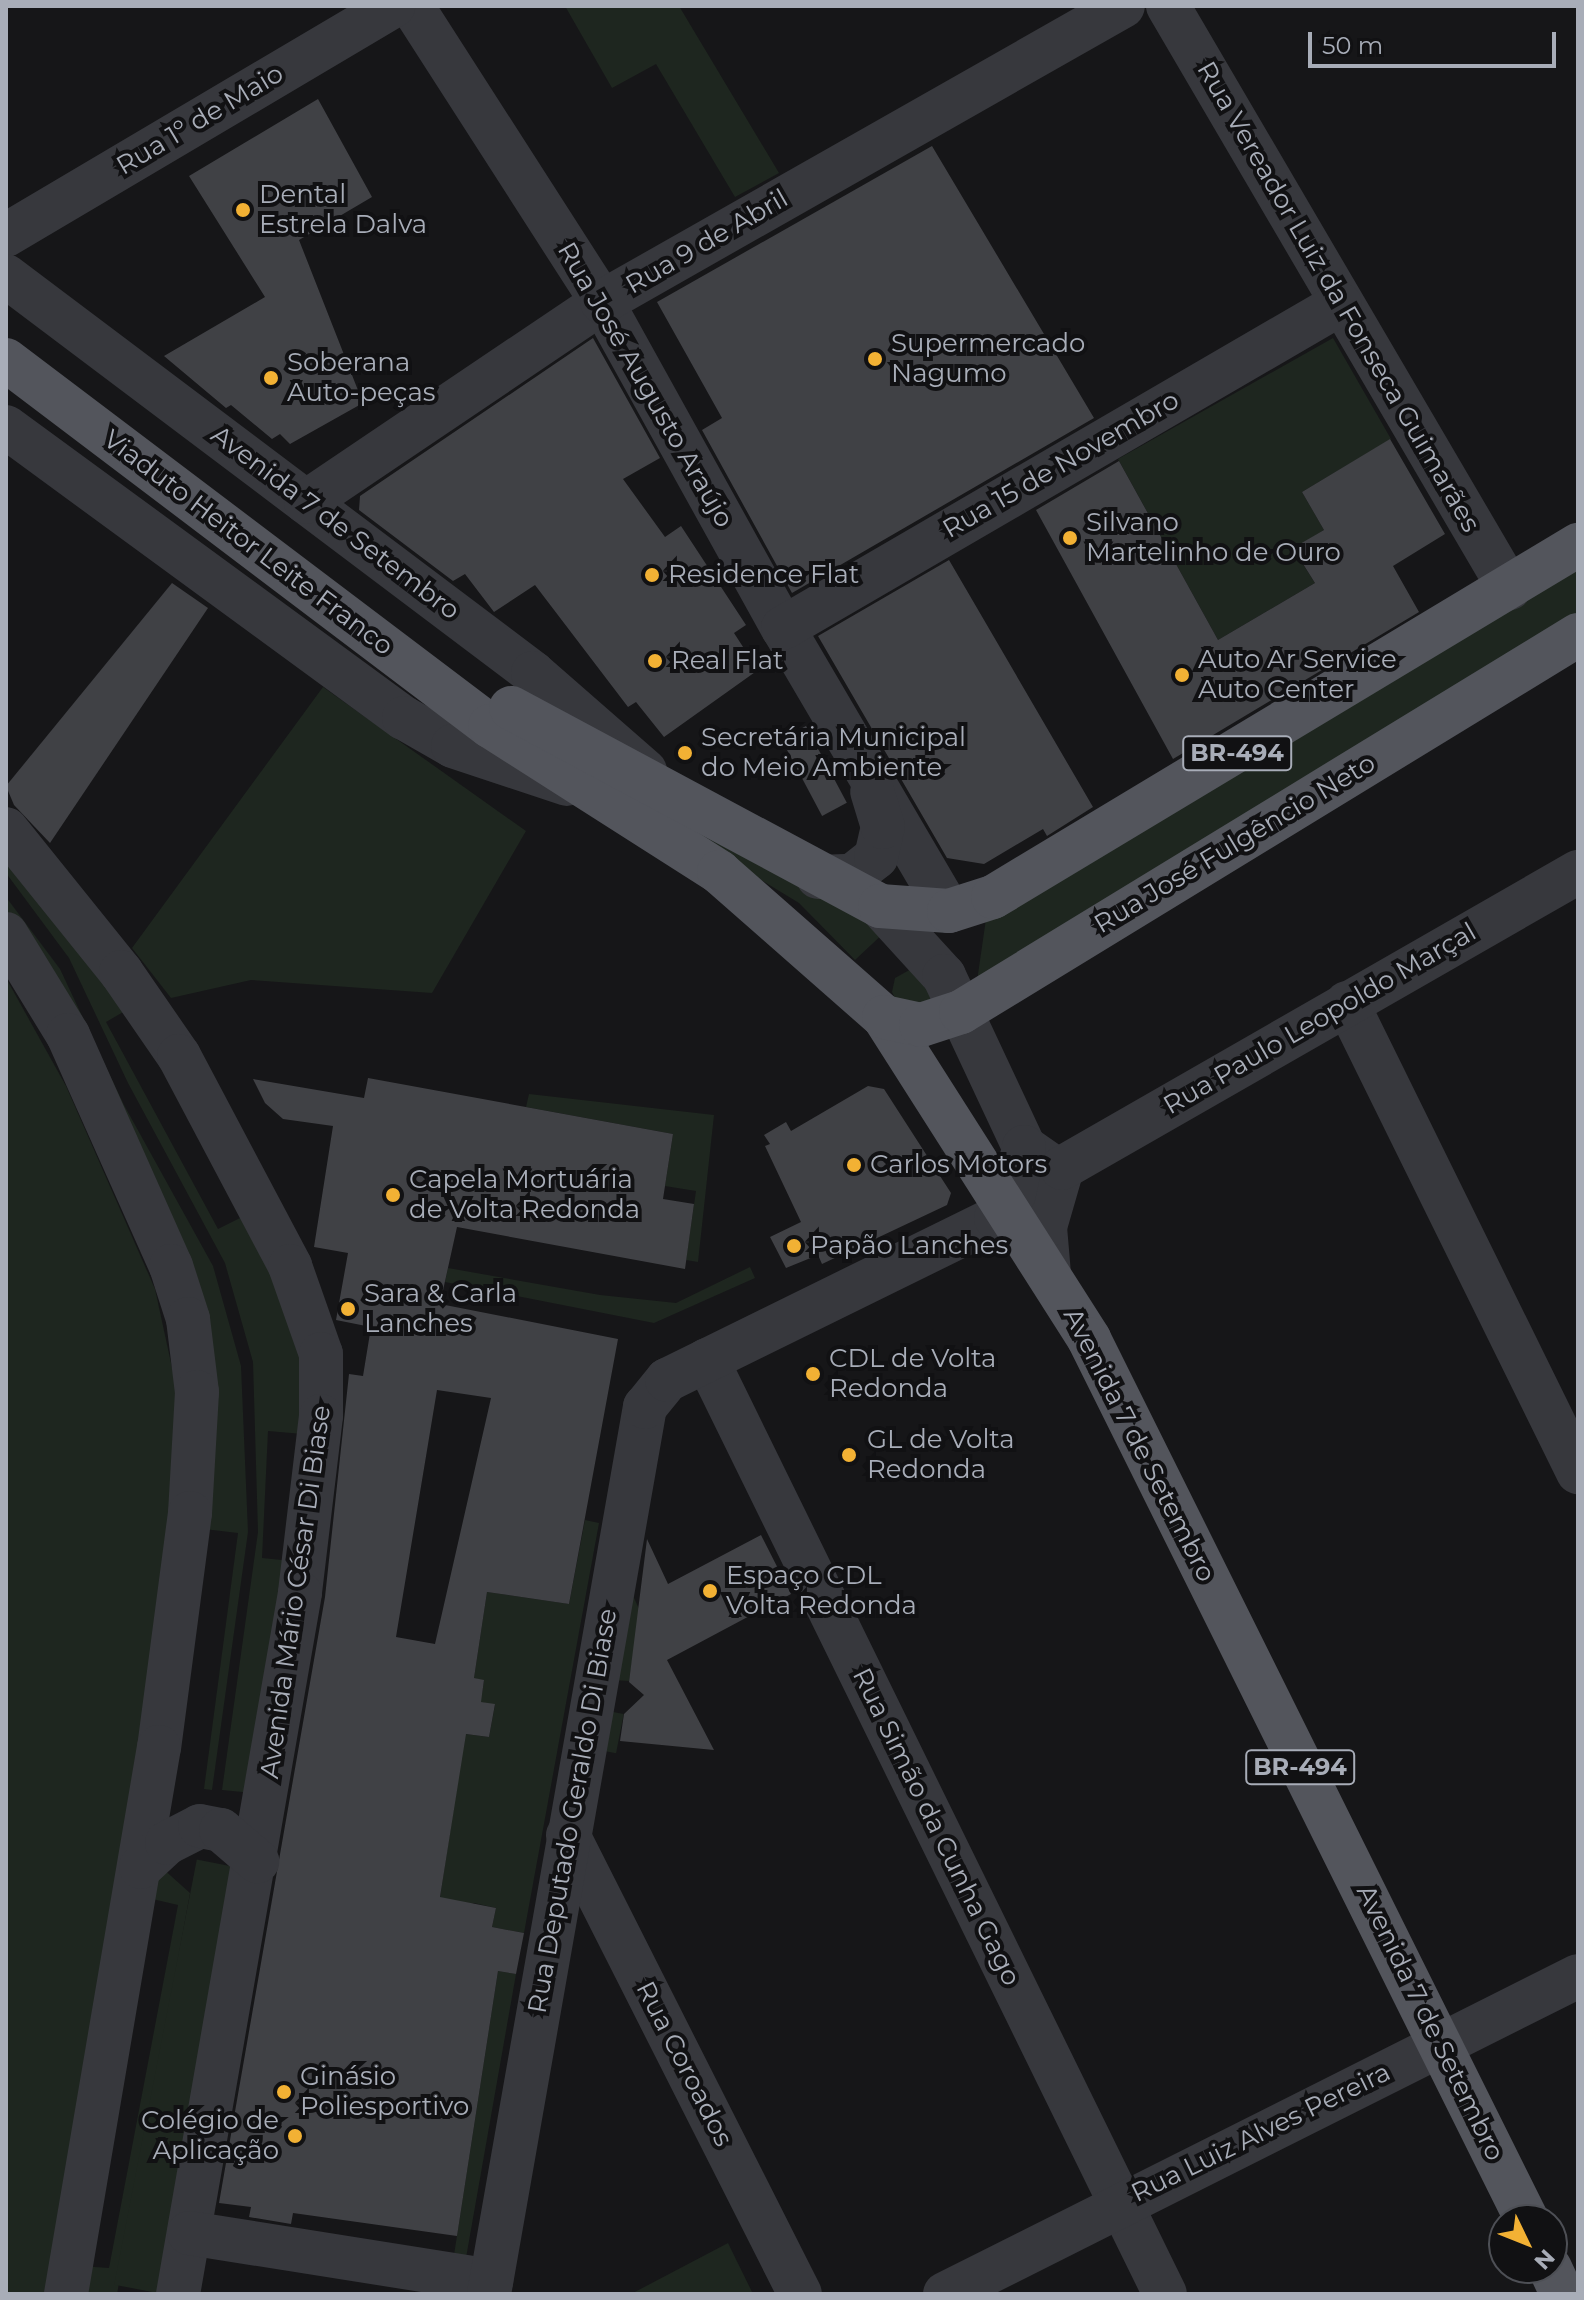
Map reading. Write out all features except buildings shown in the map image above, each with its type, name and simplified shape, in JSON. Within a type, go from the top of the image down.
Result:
[{"type":"main road","points":[[6,332],[496,714]]},
{"type":"main road","name":"Viaduto Heitor Leite Franco","points":[[6,360],[496,714]]},
{"type":"main road","name":"BR-494","points":[[880,906],[949,911],[993,897],[1578,545]]},
{"type":"main road","name":"Rua José Fulgêncio Neto","points":[[884,1017],[921,1025],[961,1012],[1578,635]]},
{"type":"main road","name":"Avenida 7 de Setembro","points":[[496,714],[655,781],[818,877],[880,906]]},
{"type":"main road","name":"Avenida 7 de Setembro","points":[[496,714],[593,792],[719,872],[884,1017],[1004,1211],[1074,1314],[1442,2044],[1519,2204]]},
{"type":"street","name":"Rua 1º de Maio","points":[[6,235],[393,6]]},
{"type":"street","name":"Rua José Augusto Araújo","points":[[412,6],[602,302],[783,628],[949,911]]},
{"type":"street","name":"Rua 9 de Abril","points":[[306,502],[602,302],[1123,6]]},
{"type":"street","name":"Rua Vereador Luiz da Fonseca Guimarães","points":[[1168,6],[1509,588]]},
{"type":"street","name":"Avenida 7 de Setembro","points":[[6,276],[562,696],[655,781]]},
{"type":"street","name":"Rua 15 de Novembro","points":[[783,628],[1340,304]]},
{"type":"street","name":"Avenida 7 de Setembro","points":[[6,427],[432,735],[593,792]]},
{"type":"street","name":"Rua José Augusto Araújo","points":[[818,877],[841,879],[861,872],[881,848],[882,820],[865,771]]},
{"type":"street","name":"Avenida Mário César Di Biase","points":[[6,829],[121,972],[179,1056],[260,1203],[318,1338],[323,1395],[311,1509],[257,1861],[178,2294]]},
{"type":"street","name":"Rua Paulo Leopoldo Marçal","points":[[1062,1168],[1578,872]]},
{"type":"street","name":"Avenida 7 de Setembro","points":[[880,906],[944,976],[1024,1147]]},
{"type":"street","points":[[6,934],[42,987],[92,1085],[171,1266],[192,1340],[197,1392],[190,1513],[141,1867],[66,2294]]},
{"type":"street","points":[[1347,1003],[1578,1472]]},
{"type":"street","points":[[707,1360],[970,1234],[1004,1211],[1019,1181],[1024,1147],[1062,1168],[1045,1227],[1049,1274]]},
{"type":"street","name":"Rua Deputado Geraldo Di Biase","points":[[490,2288],[645,1407],[667,1380],[707,1360]]},
{"type":"street","name":"Rua Simão da Cunha Gago","points":[[707,1360],[1165,2294]]},
{"type":"street","points":[[141,1867],[167,1843],[200,1826],[221,1830],[257,1861]]},
{"type":"street","name":"Rua Coroados","points":[[568,1835],[800,2294]]},
{"type":"street","name":"Rua Luiz Alves Pereira","points":[[945,2294],[1121,2202],[1578,1976]]},
{"type":"street","points":[[189,2233],[490,2288]]},
{"type":"shaded area","points":[[565,6],[679,6],[779,173],[735,197],[656,64],[612,88]]},
{"type":"shaded area","points":[[1333,338],[1391,439],[1302,492],[1324,530],[1293,549],[1315,583],[1218,640],[1118,459]]},
{"type":"shaded area","points":[[1578,563],[1578,629],[977,981],[987,912]]},
{"type":"shaded area","points":[[323,687],[526,831],[432,993],[251,980],[171,998],[132,948]]},
{"type":"shaded area","points":[[686,816],[887,930],[855,960],[799,903],[680,831]]},
{"type":"shaded area","points":[[6,848],[130,1008],[106,1022],[218,1229],[250,1213],[304,1335],[303,1434],[268,1431],[262,1558],[292,1561],[253,1793],[222,1790],[258,1532],[253,1362],[225,1263],[128,1083],[69,958],[6,873]]},
{"type":"shaded area","points":[[6,897],[60,969],[124,1105],[213,1266],[241,1366],[248,1532],[212,1790],[204,1789],[238,1533],[204,1529],[215,1406],[6,914]]},
{"type":"shaded area","points":[[913,968],[920,969],[931,998],[923,1007],[895,998],[892,992],[895,978]]},
{"type":"shaded area","points":[[6,978],[66,1086],[155,1289],[179,1400],[174,1527],[49,2294],[6,2294]]},
{"type":"shaded area","points":[[529,1094],[714,1115],[698,1262],[686,1260],[696,1191],[665,1186],[673,1134],[526,1107]]},
{"type":"shaded area","points":[[750,1267],[755,1278],[654,1323],[445,1282],[448,1268],[600,1295],[676,1303]]},
{"type":"shaded area","points":[[585,1520],[599,1523],[524,1933],[492,1927],[496,1908],[474,1903],[437,1917],[465,1734],[489,1737],[495,1705],[471,1700],[482,1694],[484,1681],[474,1678],[487,1592],[569,1604]]},
{"type":"shaded area","points":[[629,1587],[640,1611],[629,1681],[614,1680]]},
{"type":"shaded area","points":[[608,1711],[624,1714],[616,1753],[600,1750]]},
{"type":"shaded area","points":[[197,1860],[240,1868],[157,2293],[114,2285]]},
{"type":"shaded area","points":[[161,1867],[190,1893],[117,2294],[76,2294],[81,2266],[109,2268],[178,1905],[148,1898]]},
{"type":"shaded area","points":[[498,1971],[516,1974],[466,2258],[454,2255]]},
{"type":"shaded area","points":[[728,2243],[753,2294],[631,2294]]},
{"type":"place","name":"Dental Estrela Dalva","points":[[243,210]]},
{"type":"place","name":"Supermercado Nagumo","points":[[875,359]]},
{"type":"place","name":"Soberana Auto-peças","points":[[271,378]]},
{"type":"place","name":"Silvano Martelinho de Ouro","points":[[1070,538]]},
{"type":"place","name":"Residence Flat","points":[[652,575]]},
{"type":"place","name":"Real Flat","points":[[655,661]]},
{"type":"place","name":"Auto Ar Service Auto Center","points":[[1182,675]]},
{"type":"place","name":"Secretária Municipal do Meio Ambiente","points":[[685,753]]},
{"type":"place","name":"Carlos Motors","points":[[854,1165]]},
{"type":"place","name":"Capela Mortuária de Volta Redonda","points":[[393,1195]]},
{"type":"place","name":"Papão Lanches","points":[[794,1246]]},
{"type":"place","name":"Sara & Carla Lanches","points":[[348,1309]]},
{"type":"place","name":"CDL de Volta Redonda","points":[[813,1374]]},
{"type":"place","name":"GL de Volta Redonda","points":[[849,1455]]},
{"type":"place","name":"Espaço CDL Volta Redonda","points":[[710,1591]]},
{"type":"place","name":"Ginásio Poliesportivo","points":[[284,2092]]},
{"type":"place","name":"Colégio de Aplicação","points":[[295,2136]]}]
